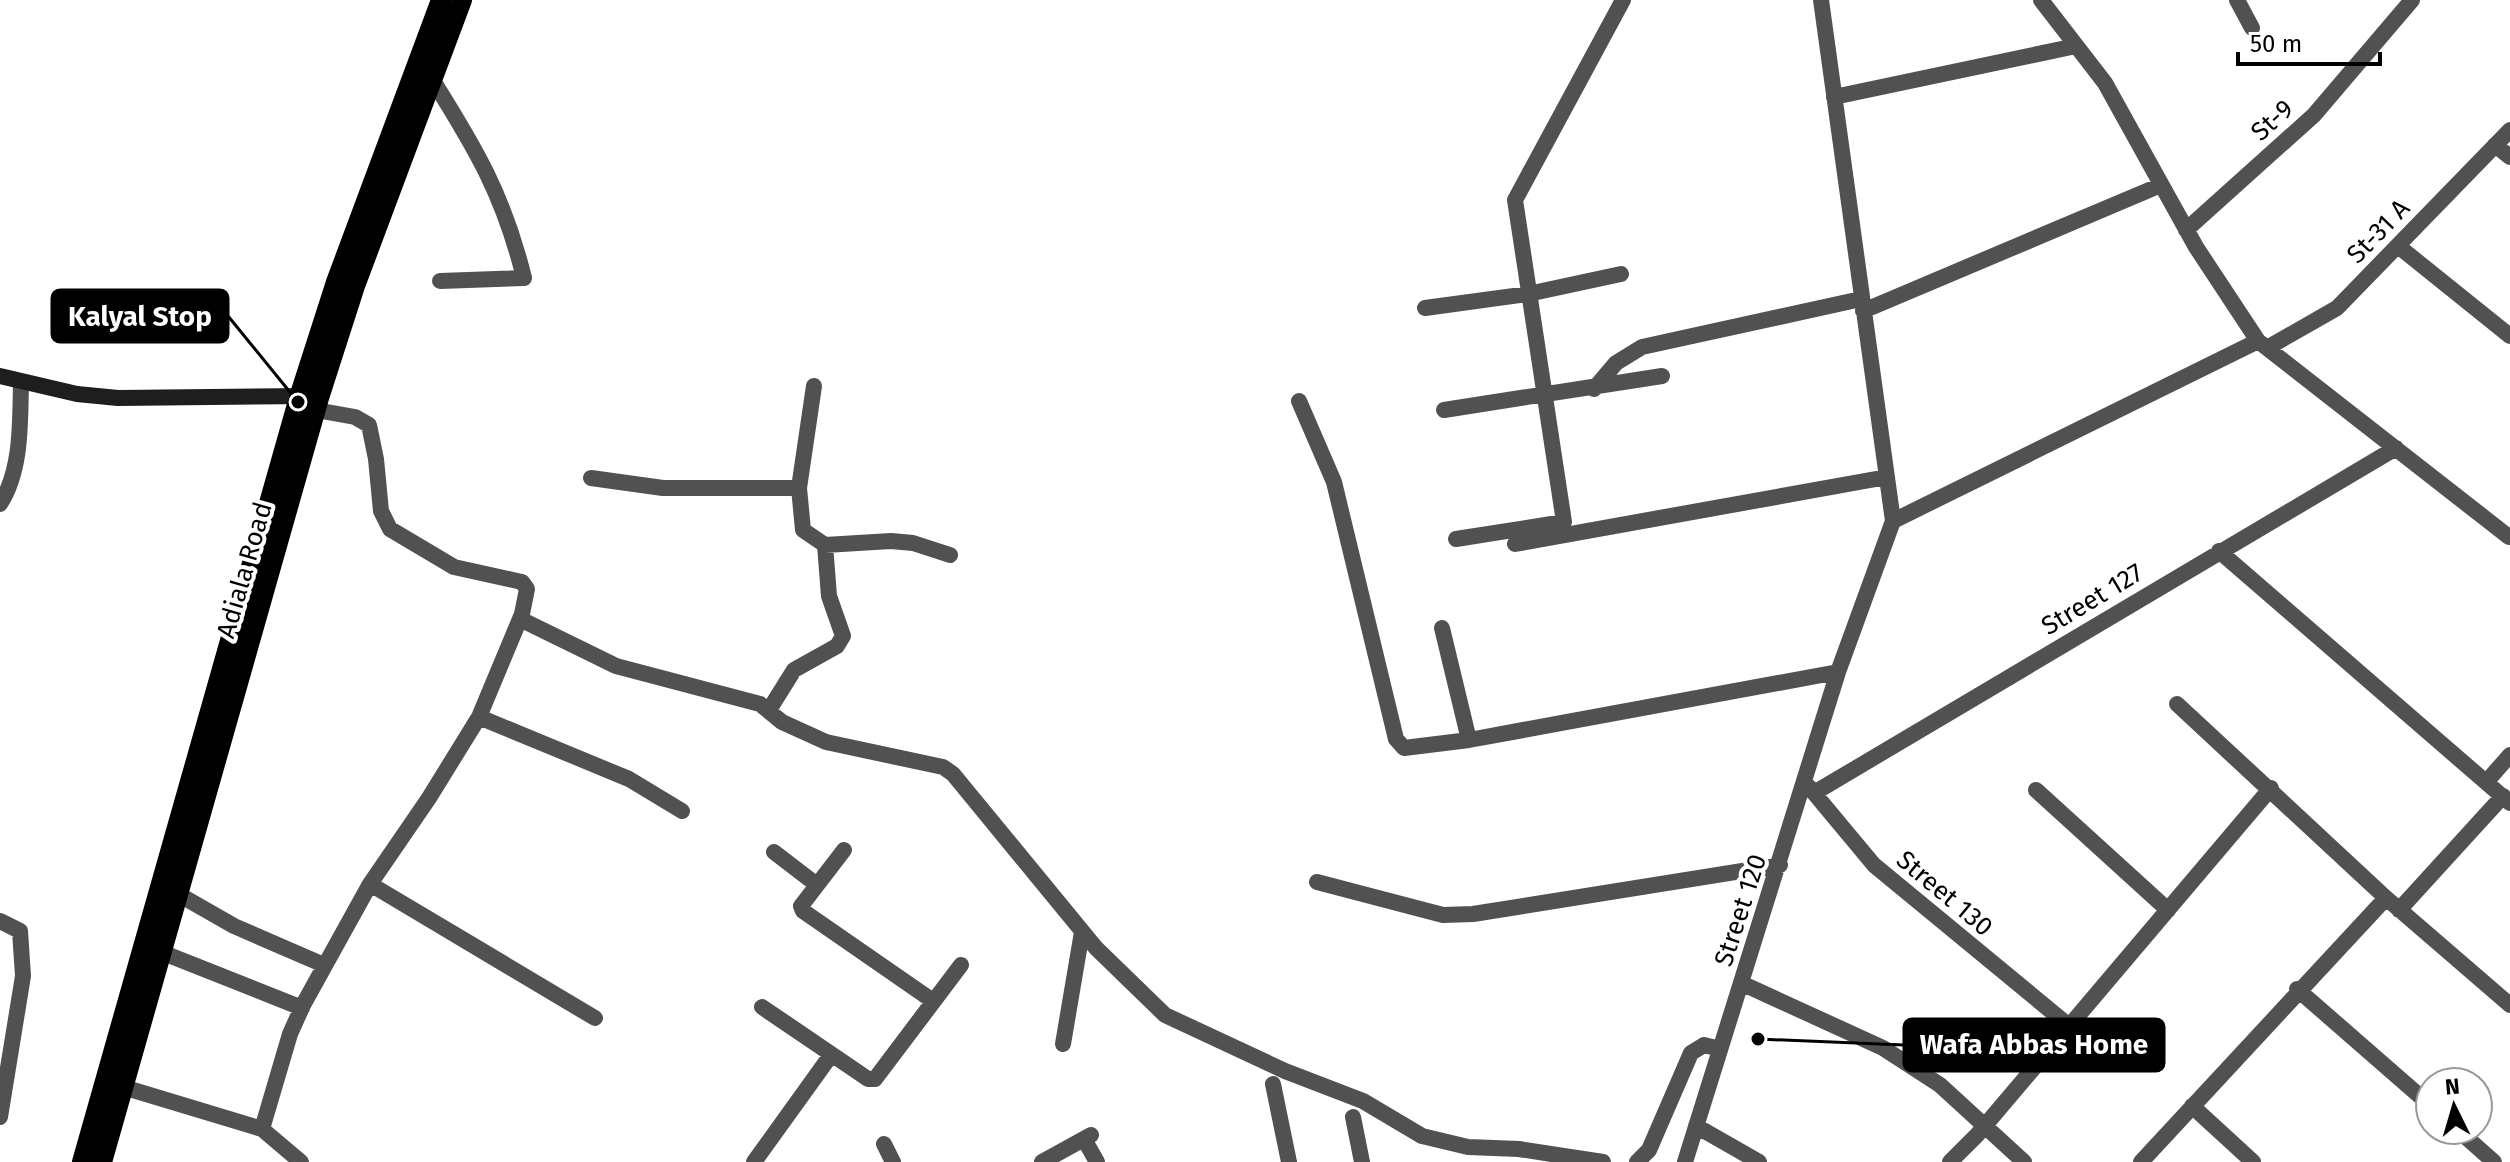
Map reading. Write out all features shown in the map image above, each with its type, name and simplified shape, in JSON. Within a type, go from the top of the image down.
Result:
[{"type":"main road","name":"Adiala Road","points":[[102,1162],[312,401],[341,267],[441,0]]},
{"type":"main road","name":"Adiala Road","points":[[82,1162],[312,401],[462,0]]},
{"type":"main road","points":[[0,376],[118,398],[312,401]]},
{"type":"street","points":[[1564,522],[1515,200],[1623,0]]},
{"type":"street","points":[[1821,0],[1893,521]]},
{"type":"street","points":[[2041,0],[2105,83],[2186,230],[2263,344],[2509,537]]},
{"type":"street","points":[[2237,0],[2252,28]]},
{"type":"street","name":"St-9","points":[[2186,230],[2314,115],[2412,0]]},
{"type":"street","points":[[1834,97],[2076,46]]},
{"type":"street","points":[[432,79],[491,177],[512,228],[524,278],[440,281]]},
{"type":"street","name":"St-31 A","points":[[1893,521],[2337,308],[2510,130]]},
{"type":"street","points":[[2495,145],[2510,157]]},
{"type":"street","points":[[1594,389],[1616,363],[1642,347],[1862,305],[2161,185]]},
{"type":"street","points":[[2398,246],[2510,336]]},
{"type":"street","points":[[1425,308],[1528,294],[1621,274]]},
{"type":"street","points":[[1444,410],[1543,398],[1662,376]]},
{"type":"street","points":[[0,504],[9,490],[17,455],[21,382]]},
{"type":"street","points":[[814,386],[799,488],[803,530],[825,545],[891,541],[950,555]]},
{"type":"street","points":[[262,1129],[290,1034],[302,1008],[370,884],[429,798],[479,717],[520,619],[527,589],[522,582],[454,567],[390,529],[381,511],[369,425],[312,401]]},
{"type":"street","points":[[1299,401],[1334,482],[1396,739],[1404,748],[1418,749],[1838,672]]},
{"type":"street","name":"Street 127","points":[[1810,788],[2396,448]]},
{"type":"street","points":[[1515,544],[1887,477]]},
{"type":"street","points":[[591,478],[663,488],[799,488]]},
{"type":"street","name":"Street 120","points":[[1685,1162],[1780,865],[1810,788],[1838,672],[1893,521]]},
{"type":"street","points":[[1456,539],[1564,522],[1589,532]]},
{"type":"street","points":[[769,710],[794,670],[837,646],[843,636],[829,596],[825,545]]},
{"type":"street","points":[[2219,551],[2488,780],[2507,800],[2399,910]]},
{"type":"street","points":[[520,619],[616,666],[691,684],[769,710],[782,722],[826,742],[943,767],[953,774],[1082,932],[1139,993],[1165,1015],[1199,1033],[1363,1101],[1422,1136],[1501,1155],[1603,1162]]},
{"type":"street","points":[[1442,628],[1469,740]]},
{"type":"street","points":[[2177,704],[2399,910],[2510,1005]]},
{"type":"street","points":[[479,717],[629,779],[682,811]]},
{"type":"street","points":[[2488,780],[2510,755]]},
{"type":"street","name":"Street 130","points":[[1810,788],[1874,865],[2068,1025]]},
{"type":"street","points":[[1950,1162],[1984,1127],[2271,788]]},
{"type":"street","points":[[2036,790],[2168,910]]},
{"type":"street","points":[[844,850],[801,906],[803,911],[933,1001]]},
{"type":"street","points":[[774,852],[817,885]]},
{"type":"street","points":[[1317,882],[1443,915],[1473,914],[1780,865]]},
{"type":"street","points":[[370,884],[595,1018]]},
{"type":"street","points":[[178,894],[234,926],[324,965]]},
{"type":"street","points":[[2141,1162],[2297,989],[2386,898]]},
{"type":"street","points":[[0,921],[20,931],[23,976],[0,1117]]},
{"type":"street","points":[[1063,1044],[1082,932]]},
{"type":"street","points":[[161,952],[302,1008]]},
{"type":"street","points":[[762,1007],[868,1079],[875,1079],[961,965]]},
{"type":"street","points":[[1741,983],[1883,1048],[1940,1085],[2024,1162]]},
{"type":"street","points":[[2297,989],[2414,1091]]},
{"type":"street","points":[[1637,1162],[1649,1150],[1691,1053],[1704,1045],[1720,1049]]},
{"type":"street","points":[[754,1162],[831,1055]]},
{"type":"street","points":[[1273,1084],[1289,1162]]},
{"type":"street","points":[[123,1087],[262,1129],[301,1162]]},
{"type":"street","points":[[2192,1106],[2253,1162]]},
{"type":"street","points":[[1353,1117],[1362,1162]]},
{"type":"street","points":[[1696,1126],[1759,1162]]},
{"type":"street","points":[[1042,1162],[1087,1137],[1097,1162]]},
{"type":"street","points":[[884,1144],[893,1162]]},
{"type":"street","points":[[2476,1146],[2494,1162]]},
{"type":"place","name":"Kalyal Stop","points":[[298,402]]},
{"type":"place","name":"Wafa Abbas Home","points":[[1758,1039]]}]
